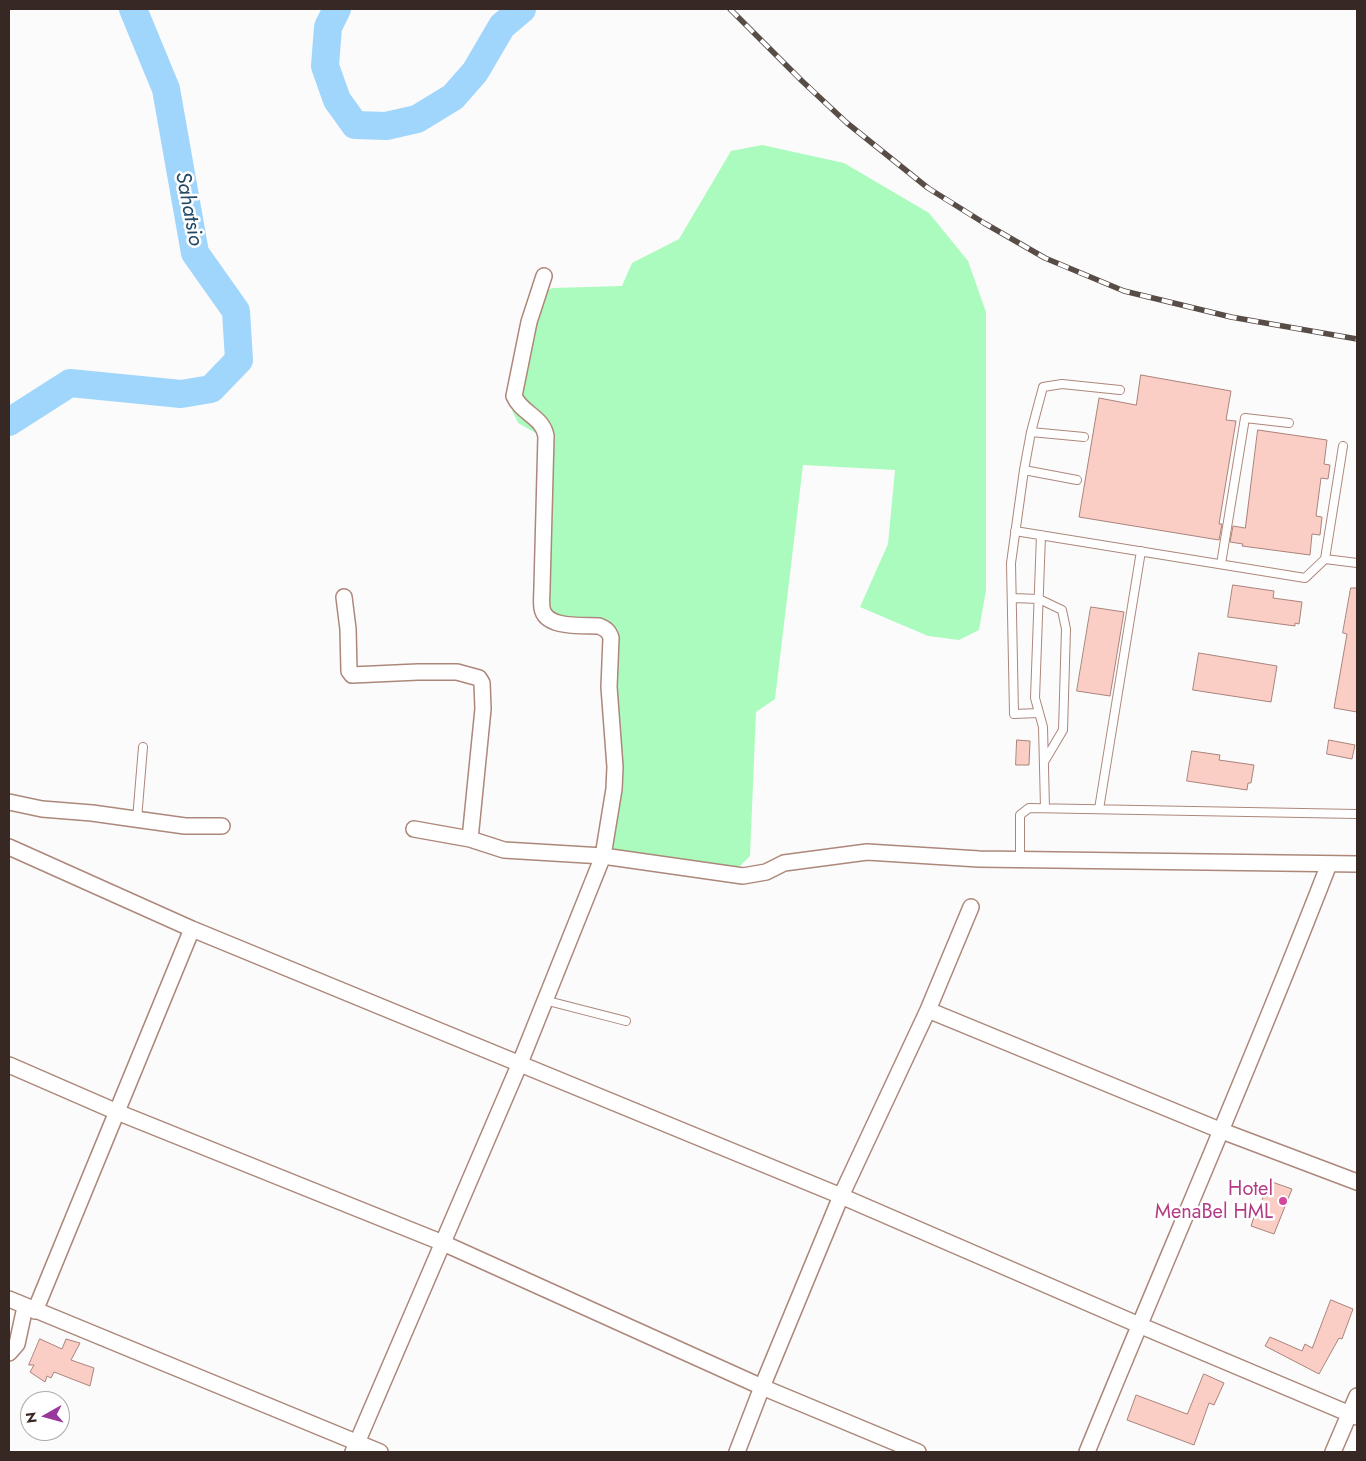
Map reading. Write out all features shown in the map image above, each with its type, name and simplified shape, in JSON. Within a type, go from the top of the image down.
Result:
[{"type":"street","points":[[355,1447],[520,1063],[603,856],[614,789],[615,767],[609,688],[612,638],[606,628],[599,626],[554,622],[544,614],[542,608],[546,436],[545,430],[540,423],[517,404],[514,396],[529,322],[544,276]]},
{"type":"street","points":[[344,597],[350,671],[352,675],[457,672],[479,678],[482,683],[483,708],[470,839]]},
{"type":"street","points":[[9,802],[42,809],[185,826],[222,826]]},
{"type":"street","points":[[414,829],[470,839],[504,850],[603,856],[744,876],[766,872],[784,863],[867,852],[979,859],[1357,864]]},
{"type":"street","points":[[9,848],[192,929],[841,1196],[1353,1416]]},
{"type":"street","points":[[1087,1452],[1222,1131],[1329,864]]},
{"type":"street","points":[[737,1452],[841,1196],[928,1010],[971,907]]},
{"type":"street","points":[[9,1353],[17,1344],[30,1309],[117,1112],[192,929]]},
{"type":"street","points":[[928,1010],[1222,1131],[1357,1182]]},
{"type":"street","points":[[9,1065],[117,1112],[443,1243],[762,1387],[918,1452]]},
{"type":"street","points":[[9,1300],[355,1447],[380,1452]]},
{"type":"street","points":[[1333,1452],[1353,1416],[1357,1396]]},
{"type":"lane","points":[[1039,713],[1014,714],[1011,563],[1031,432],[1043,387],[1062,384],[1120,390]]},
{"type":"lane","points":[[1221,564],[1245,418],[1290,423]]},
{"type":"lane","points":[[1031,432],[1084,437]]},
{"type":"lane","points":[[1015,531],[1305,578],[1326,559],[1343,446]]},
{"type":"lane","points":[[1024,470],[1077,480]]},
{"type":"lane","points":[[1041,535],[1035,698],[1044,728],[1045,808]]},
{"type":"lane","points":[[1099,809],[1141,551]]},
{"type":"lane","points":[[1326,559],[1357,563]]},
{"type":"lane","points":[[1012,598],[1038,599],[1062,610],[1066,629],[1063,730],[1044,763]]},
{"type":"lane","points":[[137,819],[143,747]]},
{"type":"lane","points":[[1020,860],[1020,815],[1029,808],[1357,814]]},
{"type":"lane","points":[[544,1000],[626,1020]]},
{"type":"green space","points":[[762,145],[844,163],[929,213],[968,261],[986,312],[986,590],[979,630],[959,640],[928,636],[860,607],[888,544],[895,470],[803,465],[775,699],[756,712],[750,856],[738,868],[726,874],[602,854],[613,636],[548,627],[538,614],[543,437],[518,423],[512,410],[542,292],[553,288],[622,286],[632,263],[679,239],[731,151]]},
{"type":"building","points":[[1141,375],[1231,391],[1226,420],[1236,421],[1219,524],[1222,524],[1219,540],[1079,517],[1099,398],[1136,405]]},
{"type":"building","points":[[1258,430],[1327,440],[1324,464],[1330,465],[1328,479],[1321,478],[1316,516],[1322,517],[1320,535],[1312,534],[1310,555],[1242,546],[1243,544],[1230,542],[1233,526],[1245,528]]},
{"type":"building","points":[[1233,585],[1274,591],[1273,598],[1302,602],[1299,624],[1295,623],[1295,626],[1228,617]]},
{"type":"building","points":[[1351,588],[1357,588],[1357,712],[1334,708],[1347,634],[1343,633]]},
{"type":"building","points":[[1091,607],[1124,612],[1110,696],[1077,691]]},
{"type":"building","points":[[1199,653],[1277,666],[1271,702],[1193,690]]},
{"type":"building","points":[[1017,740],[1030,741],[1029,765],[1016,765]]},
{"type":"building","points":[[1329,740],[1355,745],[1352,759],[1327,754]]},
{"type":"building","points":[[1192,751],[1220,755],[1219,760],[1254,765],[1251,783],[1248,783],[1247,790],[1187,781]]},
{"type":"building","points":[[1272,1182],[1292,1189],[1274,1234],[1251,1226],[1256,1211],[1264,1195],[1266,1196]]},
{"type":"building","points":[[1331,1300],[1353,1309],[1342,1339],[1339,1338],[1319,1374],[1265,1346],[1270,1337],[1302,1351],[1305,1344],[1312,1348]]},
{"type":"building","points":[[40,1339],[62,1349],[66,1339],[80,1343],[71,1360],[94,1368],[90,1386],[54,1372],[51,1378],[47,1376],[45,1382],[30,1372],[34,1365],[29,1365]]},
{"type":"building","points":[[1204,1374],[1224,1383],[1214,1405],[1209,1403],[1194,1445],[1127,1420],[1136,1395],[1187,1414]]},
{"type":"waterway","name":"Sahatsio","points":[[9,422],[70,383],[181,394],[211,389],[239,360],[236,311],[195,253],[166,89],[133,9]]},
{"type":"waterway","name":"Sahatsio","points":[[337,9],[328,27],[325,66],[337,100],[355,125],[386,126],[417,119],[453,97],[475,72],[502,26],[522,9]]},
{"type":"railway","points":[[730,9],[847,123],[928,188],[1045,258],[1124,291],[1231,317],[1357,339]]},
{"type":"place","name":"Hotel MenaBel HML","points":[[1283,1201]]}]
